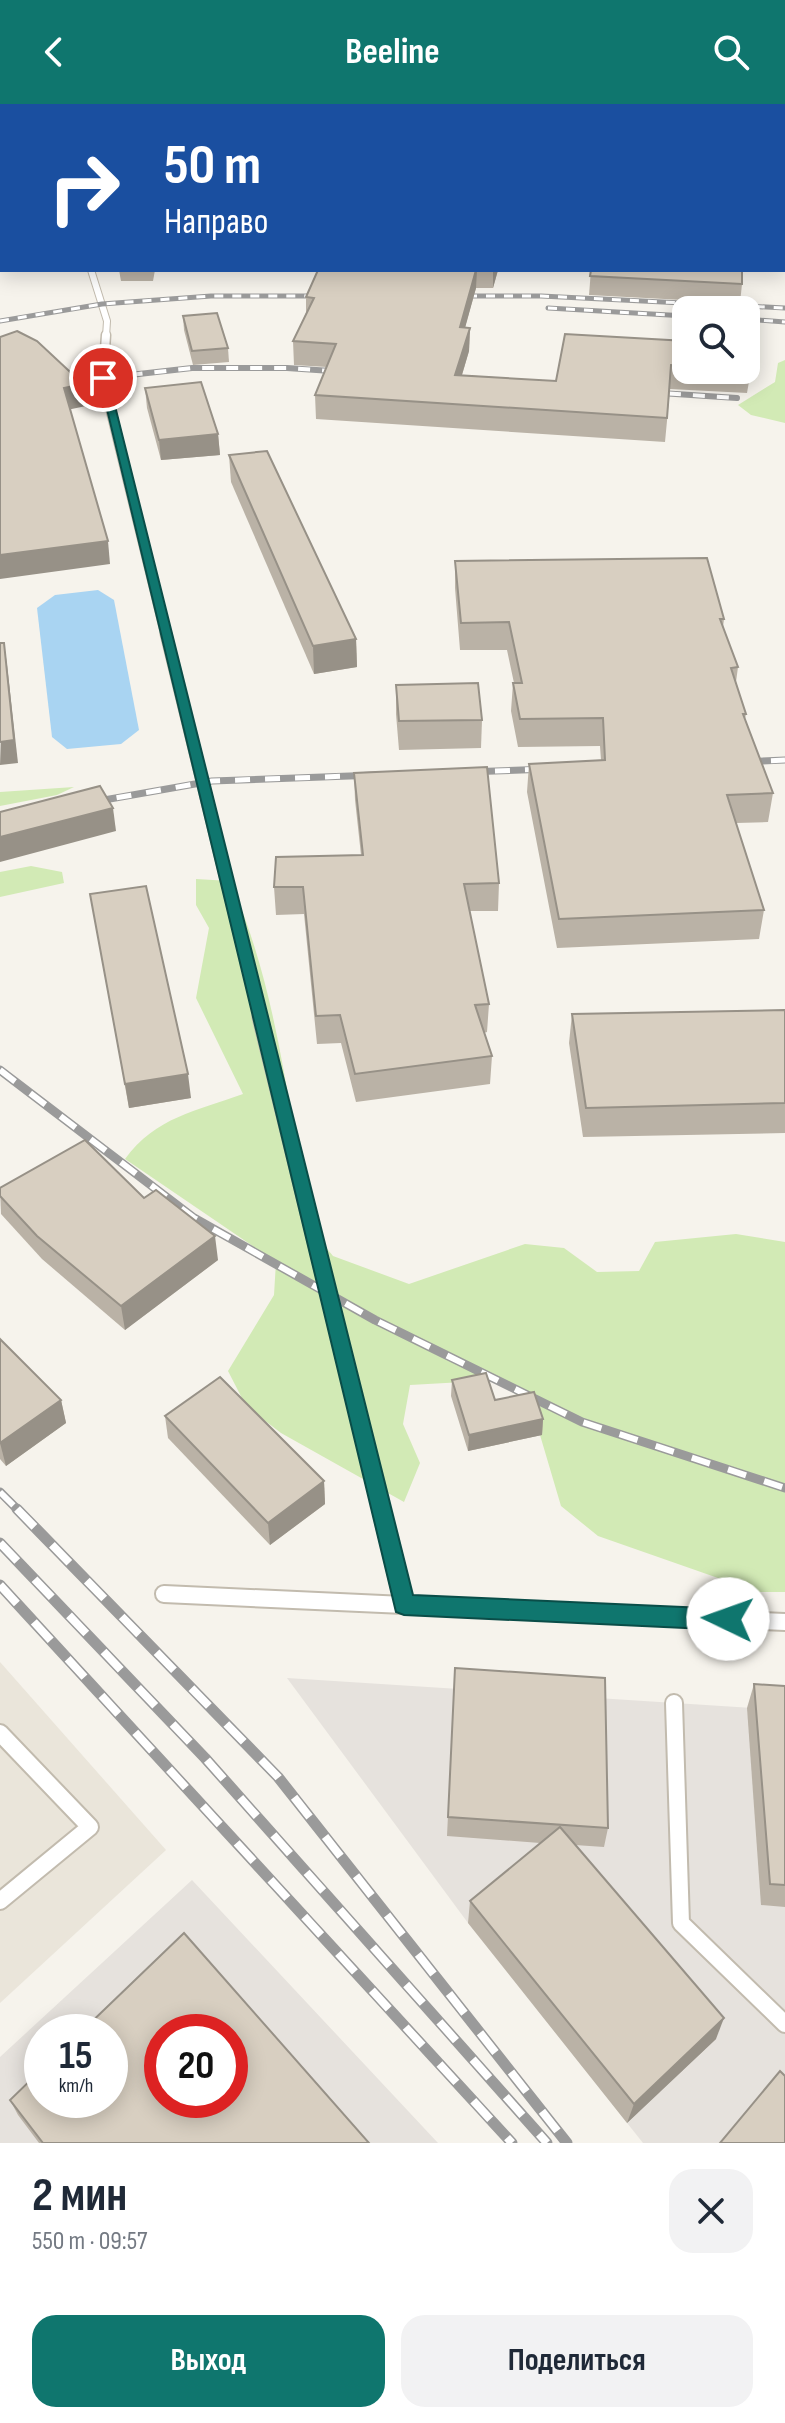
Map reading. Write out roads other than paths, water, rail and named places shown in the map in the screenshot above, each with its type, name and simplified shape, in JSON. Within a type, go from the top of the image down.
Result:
[{"type":"lane","points":[[92,272],[107,321],[103,378],[404,1605]]},
{"type":"lane","points":[[164,1594],[785,1622]]},
{"type":"lane","points":[[674,1703],[681,1923],[785,2024]]},
{"type":"lane","points":[[0,1733],[90,1827],[0,1901]]},
{"type":"water","points":[[98,590],[114,600],[139,730],[121,744],[67,749],[52,737],[37,608],[55,595]]},
{"type":"railway","points":[[0,321],[102,304],[211,296],[330,296]]},
{"type":"railway","points":[[450,296],[541,296],[785,308]]},
{"type":"railway","points":[[548,308],[672,315]]},
{"type":"railway","points":[[760,320],[785,322]]},
{"type":"railway","points":[[59,383],[192,368],[287,368],[346,372]]},
{"type":"railway","points":[[645,392],[737,398]]},
{"type":"railway","points":[[741,762],[785,760]]},
{"type":"railway","points":[[465,772],[549,769]]},
{"type":"railway","points":[[87,803],[212,781],[377,775]]},
{"type":"railway","points":[[0,1070],[194,1218],[375,1320],[582,1422],[785,1488]]},
{"type":"railway","points":[[0,1492],[17,1509]]},
{"type":"railway","points":[[17,1509],[278,1777],[567,2143]]},
{"type":"railway","points":[[0,1543],[205,1758],[547,2143]]},
{"type":"railway","points":[[0,1585],[512,2143]]}]
